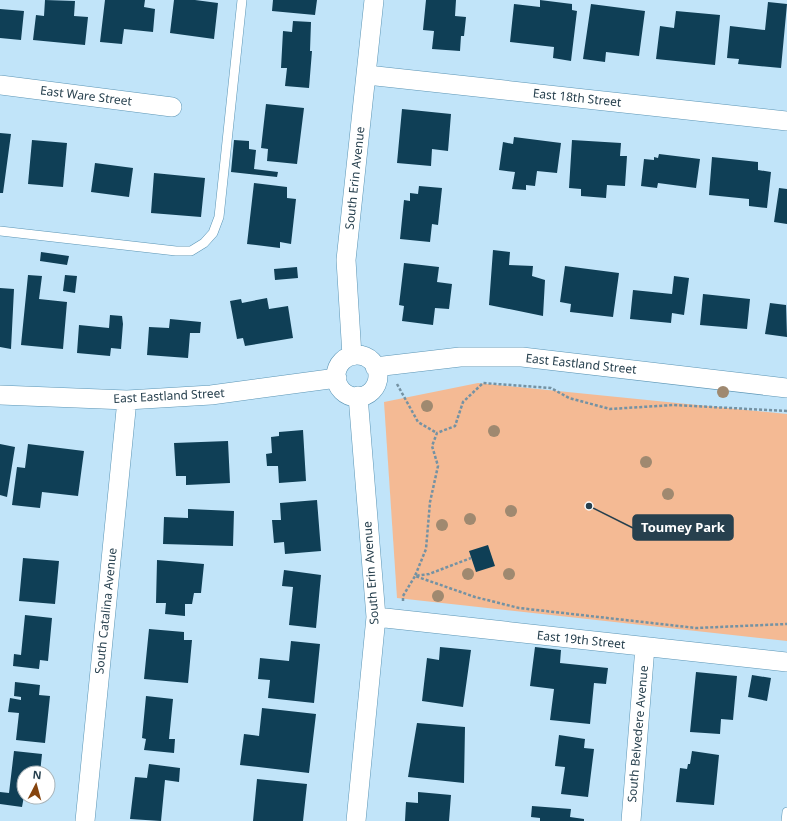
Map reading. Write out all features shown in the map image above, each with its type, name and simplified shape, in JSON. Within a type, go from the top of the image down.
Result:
[{"type":"street","name":"South Erin Avenue","points":[[352,356],[346,260],[374,0]]},
{"type":"street","name":"East 18th Street","points":[[367,75],[787,121]]},
{"type":"street","name":"East Ware Street","points":[[0,85],[172,107]]},
{"type":"street","points":[[352,356],[363,356],[381,366],[376,384],[368,394],[358,396],[349,395],[343,391],[337,378],[339,366],[343,361],[352,356]]},
{"type":"street","name":"East Eastland Street","points":[[381,366],[460,357],[522,357],[787,388]]},
{"type":"street","name":"East Eastland Street","points":[[0,395],[126,400],[211,395],[337,378]]},
{"type":"street","name":"South Erin Avenue","points":[[356,821],[376,616],[358,396]]},
{"type":"street","name":"South Catalina Avenue","points":[[84,821],[126,400]]},
{"type":"street","name":"East 19th Street","points":[[376,616],[787,662]]},
{"type":"street","name":"South Belvedere Avenue","points":[[631,821],[645,647]]},
{"type":"lane","points":[[0,231],[176,251],[191,251],[204,244],[213,233],[222,195],[242,0]]},
{"type":"lane","points":[[786,821],[787,812]]},
{"type":"path","points":[[381,366],[418,422],[437,433]]},
{"type":"path","points":[[400,619],[403,596],[415,576],[426,549],[430,502],[438,466],[432,446],[437,433],[455,426],[463,402],[484,383],[551,388],[569,398],[610,409],[674,404],[787,411]]},
{"type":"path","points":[[415,576],[429,574],[472,558]]},
{"type":"path","points":[[415,576],[475,597],[519,608],[696,628],[787,624]]},
{"type":"shaded area","points":[[478,383],[787,414],[787,641],[397,598],[384,402]]},
{"type":"building","points":[[45,0],[75,1],[74,16],[88,17],[85,45],[33,40],[36,15],[44,16]]},
{"type":"building","points":[[105,0],[145,0],[144,7],[155,9],[153,32],[124,29],[122,44],[100,42]]},
{"type":"building","points":[[174,0],[195,0],[218,3],[214,39],[170,33]]},
{"type":"building","points":[[273,0],[317,0],[315,15],[272,11]]},
{"type":"building","points":[[426,0],[456,0],[455,16],[466,17],[464,36],[461,36],[460,51],[432,49],[434,31],[423,30]]},
{"type":"building","points":[[540,0],[572,4],[572,10],[577,11],[571,61],[553,58],[554,47],[510,42],[514,4],[540,7]]},
{"type":"building","points":[[768,2],[787,4],[781,68],[738,64],[739,59],[727,58],[730,26],[765,30]]},
{"type":"building","points":[[591,4],[645,11],[639,56],[606,52],[605,62],[583,59]]},
{"type":"building","points":[[0,9],[24,11],[21,40],[0,38]]},
{"type":"building","points":[[676,11],[720,15],[715,65],[656,59],[660,26],[674,28]]},
{"type":"building","points":[[293,21],[311,22],[310,51],[312,51],[309,88],[285,86],[287,68],[281,68],[283,31],[292,32]]},
{"type":"building","points":[[266,104],[304,108],[297,164],[267,161],[268,149],[261,148]]},
{"type":"building","points":[[402,109],[451,114],[448,151],[432,149],[431,166],[397,163]]},
{"type":"building","points":[[0,133],[11,134],[3,193],[0,193]]},
{"type":"building","points":[[514,137],[561,143],[557,173],[537,171],[535,186],[526,185],[526,190],[512,189],[515,172],[499,170],[503,142],[513,144]]},
{"type":"building","points":[[32,140],[67,143],[63,187],[28,184]]},
{"type":"building","points":[[234,140],[249,141],[249,149],[256,150],[254,169],[278,172],[277,177],[231,172]]},
{"type":"building","points":[[572,140],[621,143],[620,156],[627,156],[625,186],[607,185],[606,198],[581,196],[581,189],[569,188]]},
{"type":"building","points":[[659,154],[700,159],[696,188],[658,183],[657,188],[641,186],[644,159],[654,160],[654,157],[658,158]]},
{"type":"building","points":[[712,157],[758,162],[758,170],[771,172],[767,208],[749,206],[749,199],[709,195]]},
{"type":"building","points":[[95,163],[133,168],[129,197],[91,192]]},
{"type":"building","points":[[154,173],[205,178],[201,217],[151,213]]},
{"type":"building","points":[[254,183],[287,187],[287,198],[296,199],[291,244],[280,242],[280,248],[247,244]]},
{"type":"building","points":[[419,186],[442,188],[438,225],[432,224],[430,242],[400,239],[404,200],[410,201],[410,193],[418,194]]},
{"type":"building","points":[[779,188],[787,189],[787,224],[774,222]]},
{"type":"building","points":[[493,250],[510,252],[509,265],[533,266],[532,276],[545,280],[543,316],[489,305]]},
{"type":"building","points":[[41,252],[69,256],[67,265],[40,261]]},
{"type":"building","points":[[404,263],[439,267],[437,282],[452,284],[449,309],[435,308],[433,325],[402,321],[404,306],[399,305]]},
{"type":"building","points":[[565,266],[619,273],[613,317],[570,312],[571,304],[560,302]]},
{"type":"building","points":[[297,267],[298,278],[275,280],[274,269]]},
{"type":"building","points":[[28,275],[42,276],[39,299],[67,302],[63,349],[21,345]]},
{"type":"building","points":[[65,275],[77,276],[75,293],[63,291]]},
{"type":"building","points":[[674,276],[689,278],[684,315],[672,313],[671,323],[630,319],[633,290],[672,294]]},
{"type":"building","points":[[0,288],[14,289],[11,349],[0,347]]},
{"type":"building","points":[[703,294],[750,299],[747,329],[700,325]]},
{"type":"building","points":[[267,298],[269,309],[288,306],[293,338],[245,346],[243,338],[237,339],[230,301],[241,299],[242,303]]},
{"type":"building","points":[[786,302],[787,337],[765,334],[770,303],[786,305]]},
{"type":"building","points":[[110,315],[122,316],[123,324],[121,349],[111,348],[110,356],[77,353],[79,325],[109,328]]},
{"type":"building","points":[[170,319],[201,322],[200,333],[190,333],[188,358],[147,355],[149,327],[169,328]]},
{"type":"building","points":[[303,430],[306,481],[279,483],[278,466],[267,466],[266,454],[272,453],[271,437],[279,436],[279,432]]},
{"type":"building","points":[[228,441],[230,483],[186,485],[186,476],[176,476],[174,443]]},
{"type":"building","points":[[0,444],[15,447],[7,497],[0,495]]},
{"type":"building","points":[[28,444],[84,451],[78,496],[42,492],[40,508],[12,505],[17,467],[25,468]]},
{"type":"building","points":[[317,500],[321,551],[285,554],[284,542],[274,543],[272,520],[281,520],[280,503]]},
{"type":"building","points":[[188,509],[234,511],[233,546],[163,544],[164,517],[188,518]]},
{"type":"building","points":[[488,545],[495,566],[476,572],[469,551]]},
{"type":"building","points":[[23,558],[59,561],[55,604],[19,601]]},
{"type":"building","points":[[157,560],[204,564],[201,593],[194,593],[192,604],[185,604],[185,616],[165,614],[166,603],[156,603]]},
{"type":"building","points":[[284,570],[321,575],[316,628],[289,625],[293,587],[282,586]]},
{"type":"building","points":[[25,615],[52,618],[48,661],[40,660],[39,669],[13,666],[14,654],[21,655]]},
{"type":"building","points":[[149,629],[184,632],[184,640],[192,640],[188,683],[144,679]]},
{"type":"building","points":[[291,641],[320,644],[314,703],[268,698],[270,680],[258,679],[260,658],[289,661]]},
{"type":"building","points":[[440,647],[471,650],[463,707],[422,701],[427,658],[439,660]]},
{"type":"building","points":[[535,647],[561,650],[560,663],[608,668],[606,684],[594,683],[590,724],[550,720],[554,689],[530,686]]},
{"type":"building","points":[[696,672],[737,676],[733,720],[721,719],[720,734],[690,732]]},
{"type":"building","points":[[752,675],[771,678],[767,701],[748,697]]},
{"type":"building","points":[[15,682],[40,685],[39,695],[50,696],[45,743],[16,740],[19,713],[8,712],[10,698],[21,700],[21,697],[14,696]]},
{"type":"building","points":[[146,696],[173,699],[169,739],[175,739],[174,753],[144,750],[146,739],[142,738]]},
{"type":"building","points":[[262,708],[316,714],[309,773],[240,765],[244,734],[259,736]]},
{"type":"building","points":[[417,723],[465,727],[464,783],[408,777]]},
{"type":"building","points":[[559,735],[585,739],[584,748],[594,749],[588,797],[561,794],[565,767],[555,766]]},
{"type":"building","points":[[14,751],[42,754],[41,765],[16,765],[16,805],[22,805],[22,807],[0,804],[0,792],[9,793]]},
{"type":"building","points":[[692,751],[719,755],[714,805],[676,802],[680,768],[687,769],[688,764],[690,764]]},
{"type":"building","points":[[149,764],[180,768],[179,782],[165,780],[161,821],[130,819],[135,777],[147,778]]},
{"type":"building","points":[[257,779],[307,784],[303,821],[253,821]]},
{"type":"building","points":[[418,792],[451,795],[449,821],[405,821],[406,802],[418,803]]},
{"type":"building","points":[[532,806],[571,809],[570,817],[584,819],[584,821],[540,821],[540,818],[531,817]]},
{"type":"place","name":"Toumey Park","points":[[589,506]]}]
